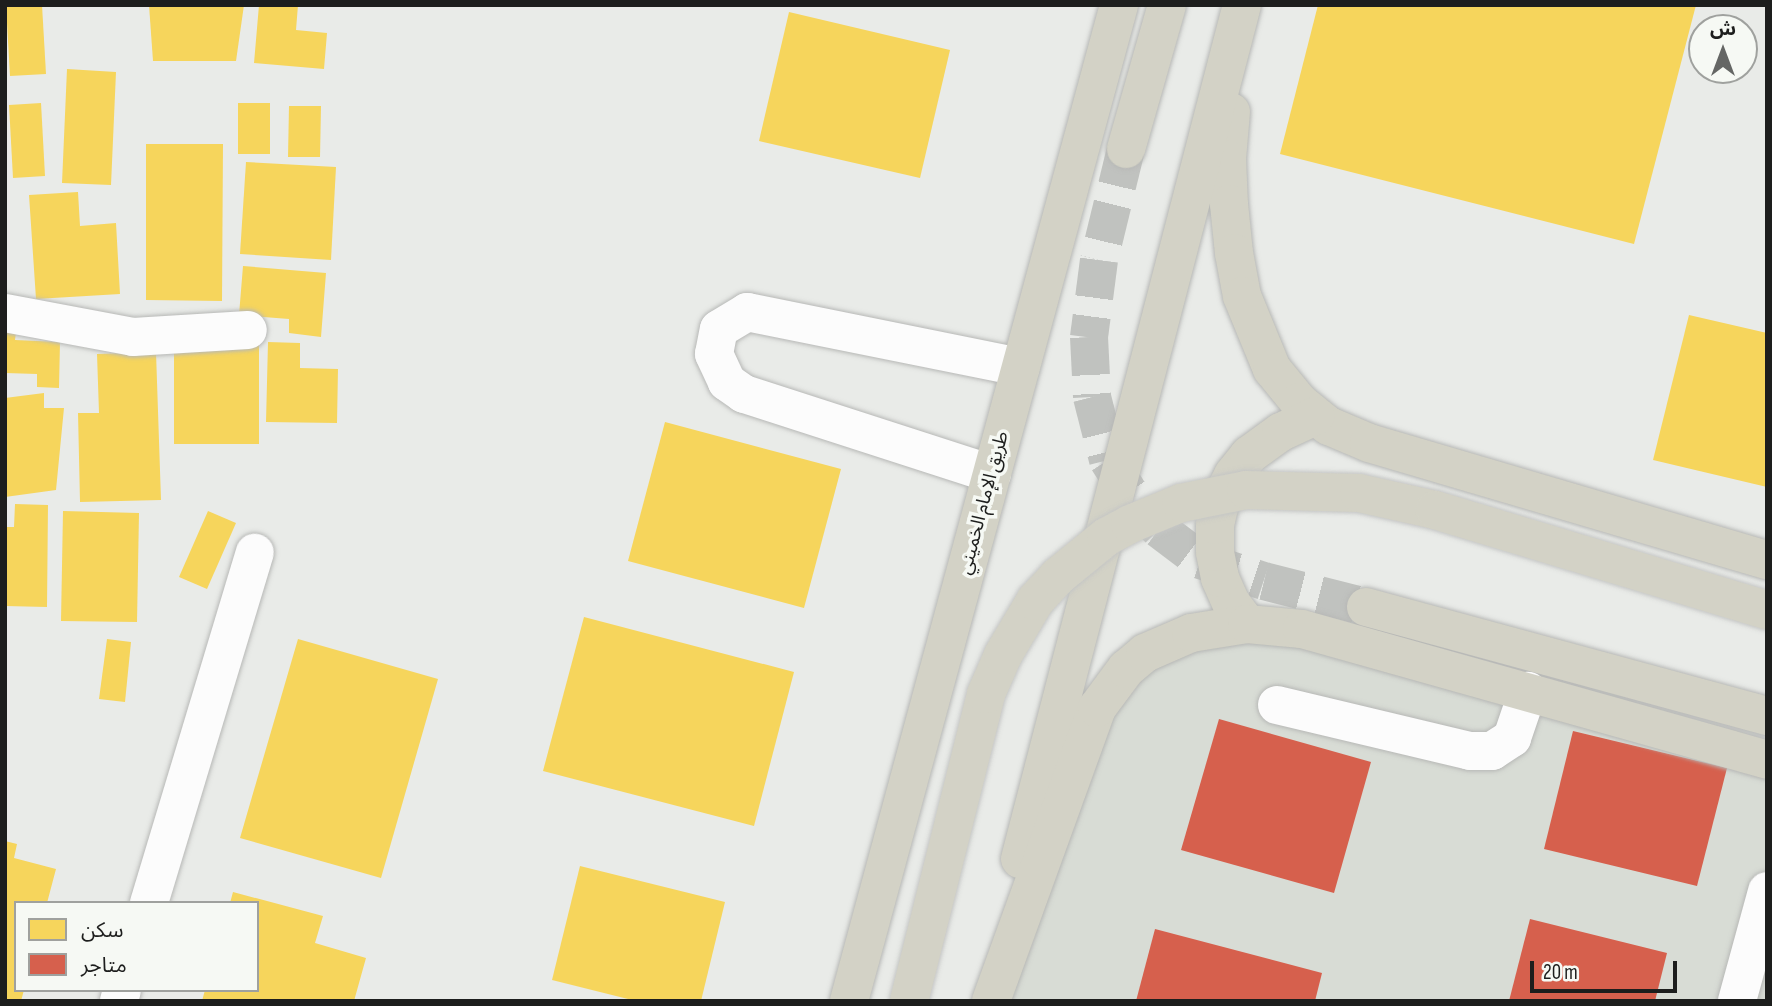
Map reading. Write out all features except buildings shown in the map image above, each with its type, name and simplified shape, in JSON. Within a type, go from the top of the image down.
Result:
[{"type":"highway","name":"طريق الإمام الخميني","points":[[849,1001],[1119,5]]},
{"type":"highway","points":[[1126,149],[1167,5]]},
{"type":"highway","points":[[1243,5],[1227,159],[1234,253],[1242,296],[1272,369],[1299,402],[1329,426],[1369,443],[1767,560]]},
{"type":"highway","points":[[989,1001],[1035,790],[1243,5]]},
{"type":"highway","points":[[1247,624],[1231,603],[1220,578],[1214,552],[1215,525],[1221,499],[1233,475],[1249,455],[1281,432],[1316,416]]},
{"type":"highway","points":[[909,1001],[986,694],[1003,655],[1035,601],[1057,578],[1105,537],[1130,524],[1181,503],[1222,493],[1280,489],[1359,493],[1434,510],[1767,610]]},
{"type":"highway","points":[[1366,607],[1767,716]]},
{"type":"highway","points":[[989,1001],[1086,733],[1110,688],[1135,661],[1170,640],[1191,633],[1247,624],[1302,629],[1767,760]]},
{"type":"street","points":[[992,474],[744,394],[727,382],[715,354],[719,329],[747,312],[1021,367]]},
{"type":"street","points":[[5,313],[133,337],[248,330]]},
{"type":"street","points":[[150,901],[255,553]]},
{"type":"street","points":[[1277,705],[1470,751],[1492,751],[1512,738],[1528,691]]},
{"type":"street","points":[[1748,996],[1767,891]]},
{"type":"shaded area","points":[[1219,627],[1767,760],[1767,1001],[991,1001],[1110,688]]},
{"type":"tunnel","points":[[1126,149],[1099,260],[1089,337],[1092,397],[1108,460],[1140,510],[1159,529],[1200,560],[1264,581],[1366,607]]}]
